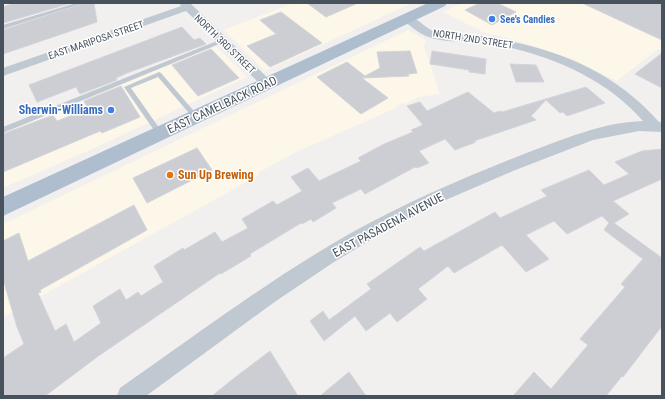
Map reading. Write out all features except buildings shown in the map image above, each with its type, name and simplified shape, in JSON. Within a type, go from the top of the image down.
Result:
[{"type":"main road","name":"EAST CAMELBACK ROAD","points":[[3,208],[440,3]]},
{"type":"street","name":"NORTH 3RD STREET","points":[[186,5],[267,84]]},
{"type":"street","name":"EAST MARIPOSA STREET","points":[[3,72],[186,5]]},
{"type":"street","name":"NORTH 2ND STREET","points":[[407,18],[434,35],[506,43],[550,56],[589,73],[624,93],[658,126]]},
{"type":"street","name":"EAST PASADENA AVENUE","points":[[128,396],[271,294],[357,239],[410,211],[487,174],[565,144],[618,128],[658,126]]},
{"type":"lane","points":[[3,27],[81,3]]},
{"type":"lane","points":[[3,130],[222,41]]},
{"type":"lane","points":[[160,134],[127,87],[159,74],[196,117]]},
{"type":"shaded area","points":[[293,3],[412,3],[265,71],[224,30]]},
{"type":"shaded area","points":[[462,3],[662,3],[662,51],[658,49],[617,81],[572,59],[511,39],[485,33],[443,12]]},
{"type":"shaded area","points":[[408,30],[426,40],[424,46],[440,94],[418,97],[405,104],[403,103],[396,106],[396,108],[296,152],[258,173],[259,175],[3,317],[3,224]]},
{"type":"shaded area","points":[[216,46],[247,77],[92,149],[3,188],[3,133]]},
{"type":"place","name":"See's Candies","points":[[492,19]]},
{"type":"place","name":"Sherwin-Williams","points":[[111,110]]},
{"type":"place","name":"Sun Up Brewing","points":[[170,175]]}]
